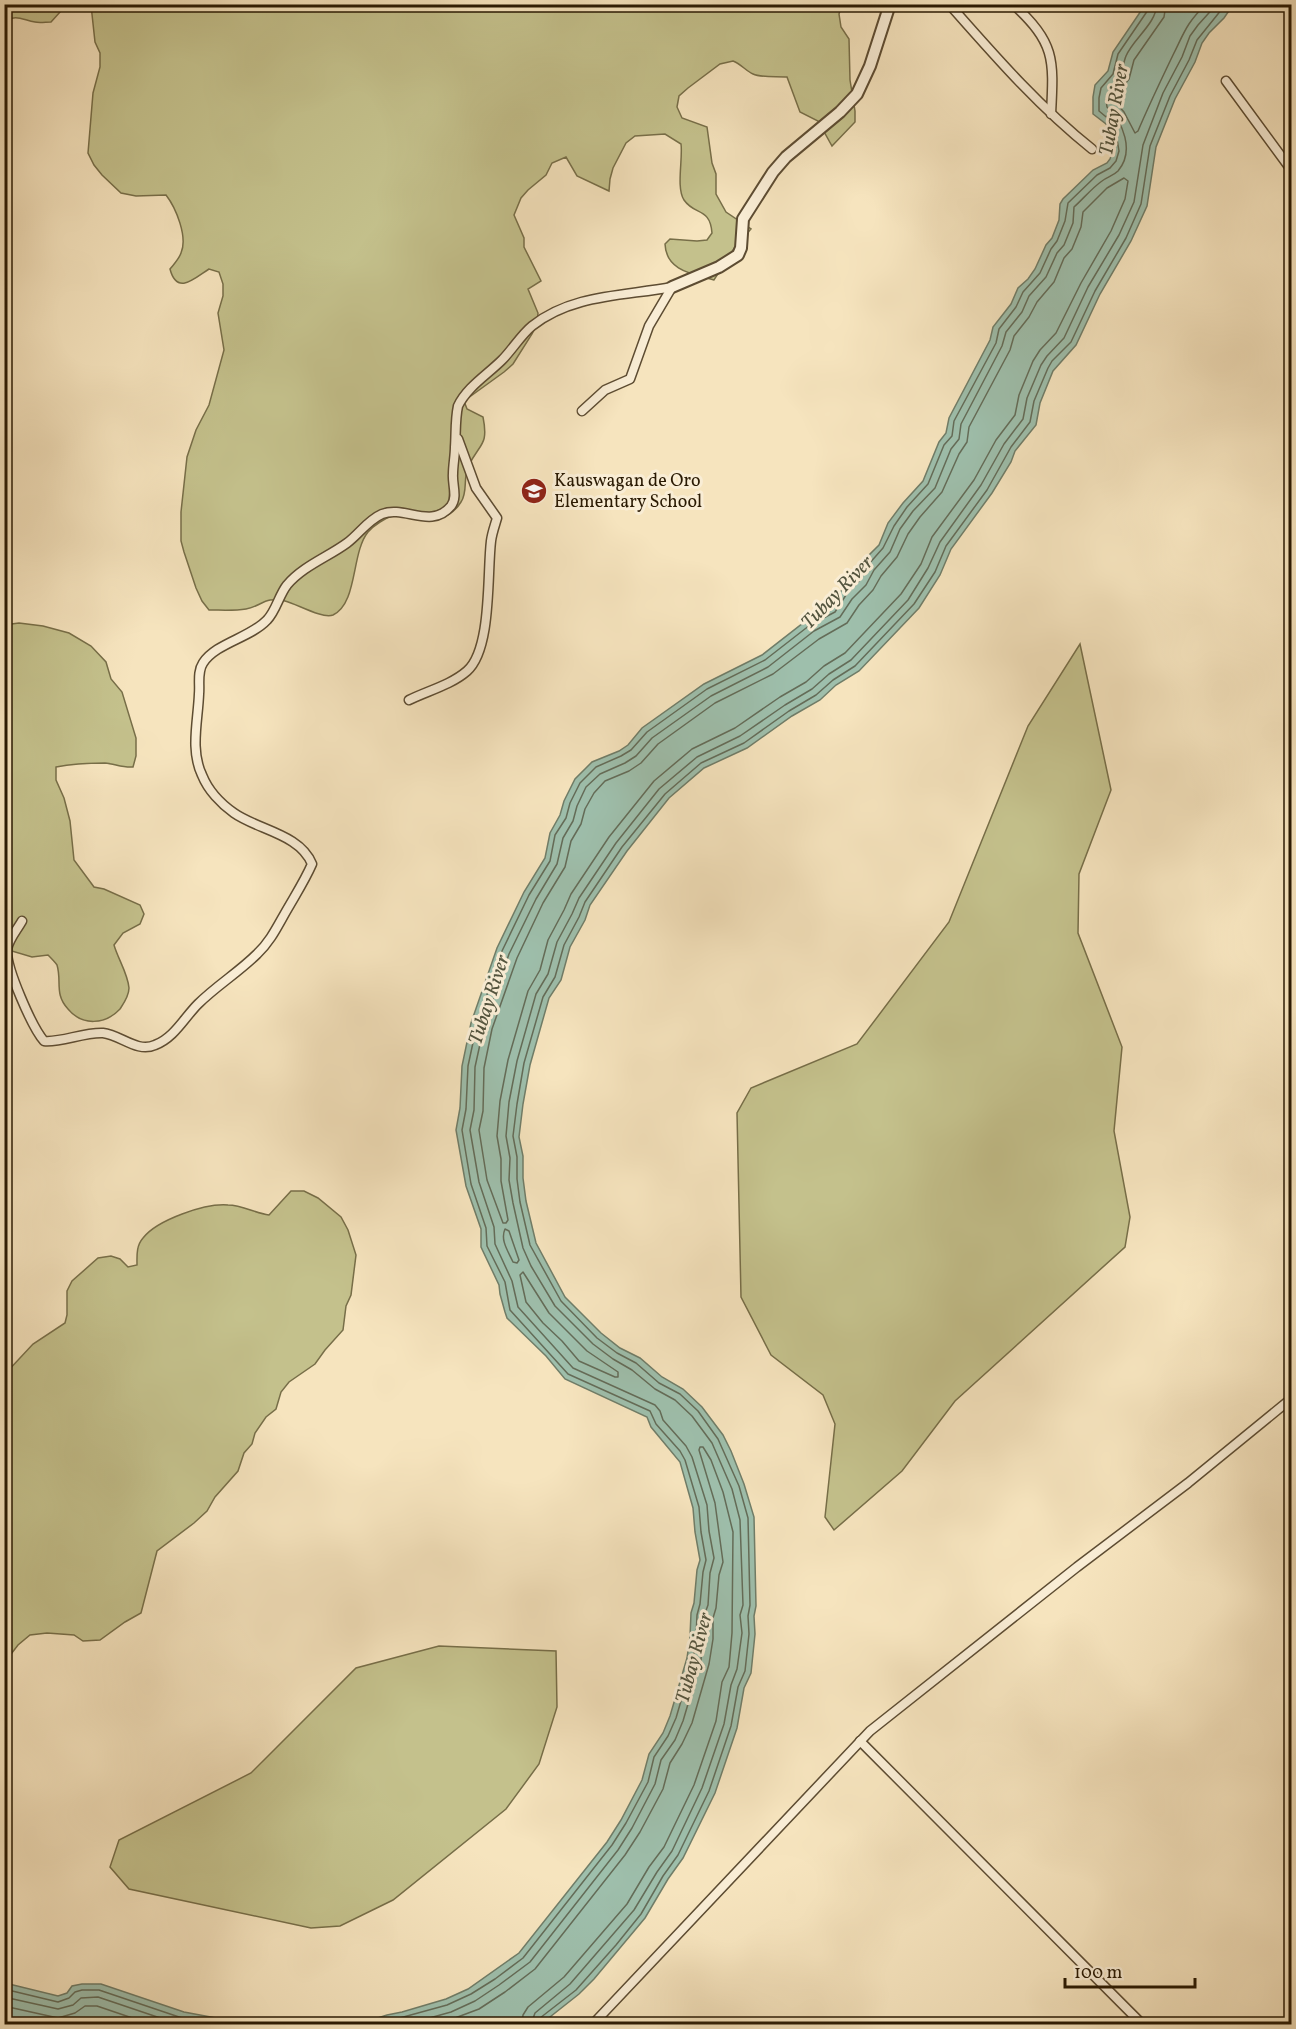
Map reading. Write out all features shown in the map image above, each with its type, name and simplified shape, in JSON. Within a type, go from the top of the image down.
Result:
[{"type":"street","points":[[22,921],[8,944],[8,958],[36,1030],[44,1041],[50,1042],[75,1035],[103,1033],[122,1038],[141,1047],[155,1046],[172,1034],[209,993],[267,944],[305,881],[312,864],[303,849],[235,815],[221,803],[202,775],[196,755],[196,722],[199,674],[202,665],[218,651],[268,620],[281,594],[295,577],[346,543],[374,519],[384,513],[395,512],[434,517],[451,506],[454,497],[456,416],[462,398],[504,358],[531,327],[563,308],[600,297],[672,287],[719,267],[738,255],[741,248],[743,219],[773,172],[857,94],[870,66],[890,4]]},
{"type":"street","points":[[949,4],[997,59],[1051,114],[1092,149]]},
{"type":"street","points":[[1013,4],[1040,32],[1048,47],[1053,88],[1051,114]]},
{"type":"street","points":[[1226,81],[1291,171]]},
{"type":"street","points":[[582,411],[605,390],[630,379],[649,326],[672,287]]},
{"type":"street","points":[[409,700],[466,672],[478,657],[483,634],[491,539],[497,518],[476,488],[456,433]]},
{"type":"street","points":[[593,2025],[861,1741],[894,1712],[1077,1567],[1188,1483],[1292,1398]]},
{"type":"street","points":[[861,1741],[1142,2025]]},
{"type":"shaded area","points":[[5,4],[62,5],[61,11],[51,22],[38,22],[16,18],[5,21]]},
{"type":"shaded area","points":[[842,4],[839,14],[841,27],[849,39],[850,80],[855,122],[832,146],[818,121],[800,112],[787,77],[756,75],[733,61],[720,64],[679,96],[677,107],[682,118],[707,127],[712,163],[716,174],[716,194],[726,212],[751,229],[735,247],[714,280],[675,266],[667,253],[665,244],[670,239],[707,240],[712,233],[711,225],[705,215],[688,205],[682,195],[680,188],[681,144],[665,134],[635,136],[626,143],[613,168],[609,191],[577,176],[566,157],[552,163],[546,175],[521,198],[514,215],[524,238],[524,247],[541,281],[528,289],[538,313],[537,324],[513,364],[464,401],[467,409],[483,417],[485,434],[482,444],[468,467],[463,498],[456,509],[444,517],[431,519],[395,515],[373,527],[368,532],[359,552],[347,600],[333,615],[323,615],[278,600],[246,609],[209,610],[196,588],[184,552],[181,541],[181,512],[187,457],[196,430],[209,405],[224,350],[218,313],[223,296],[223,284],[219,272],[209,269],[192,280],[177,282],[170,269],[180,255],[183,246],[182,231],[174,207],[166,195],[136,196],[121,193],[102,175],[88,153],[93,93],[100,67],[100,53],[95,42],[91,5]]},
{"type":"shaded area","points":[[19,623],[69,633],[91,646],[106,662],[111,679],[122,692],[136,738],[136,756],[133,767],[105,763],[56,767],[56,780],[70,821],[74,860],[94,887],[140,905],[144,914],[140,924],[123,933],[114,945],[127,977],[129,991],[120,1009],[101,1021],[87,1021],[74,1015],[68,1009],[61,998],[57,965],[48,955],[32,957],[5,949],[4,625]]},
{"type":"shaded area","points":[[1080,644],[1111,790],[1079,874],[1078,933],[1122,1047],[1114,1131],[1130,1217],[1125,1247],[955,1401],[902,1471],[834,1530],[825,1517],[835,1424],[823,1395],[771,1355],[741,1297],[737,1113],[751,1088],[857,1044],[949,922],[1028,726]]},
{"type":"shaded area","points":[[291,1191],[304,1191],[318,1198],[341,1217],[348,1230],[356,1255],[351,1295],[346,1306],[343,1330],[315,1364],[289,1382],[281,1392],[276,1409],[266,1417],[255,1433],[252,1444],[244,1453],[238,1471],[215,1497],[207,1511],[157,1551],[141,1613],[100,1640],[83,1641],[74,1635],[47,1633],[30,1635],[18,1645],[5,1662],[5,1374],[33,1344],[65,1323],[67,1291],[72,1281],[98,1258],[111,1256],[120,1259],[128,1267],[137,1265],[137,1251],[141,1241],[150,1231],[170,1219],[218,1205],[238,1206],[269,1215]]},
{"type":"shaded area","points":[[439,1646],[556,1651],[557,1707],[539,1764],[506,1809],[393,1900],[340,1926],[311,1928],[129,1889],[110,1867],[119,1840],[251,1773],[356,1668]]},
{"type":"water","name":"Tubay River","points":[[1145,5],[1233,5],[1202,43],[1195,62],[1175,99],[1156,147],[1147,206],[1131,241],[1100,294],[1076,345],[1053,371],[1040,403],[1036,425],[1015,451],[992,493],[951,549],[940,575],[919,608],[859,671],[836,685],[820,700],[792,716],[747,748],[704,768],[669,798],[627,851],[590,905],[585,920],[570,947],[561,980],[549,998],[530,1065],[519,1137],[523,1156],[526,1201],[536,1243],[565,1297],[601,1333],[620,1348],[640,1358],[662,1377],[683,1389],[702,1407],[723,1435],[731,1451],[754,1517],[756,1606],[751,1673],[744,1688],[737,1728],[715,1793],[683,1858],[645,1918],[594,1979],[541,2024],[359,2024],[446,1999],[468,1989],[519,1953],[607,1842],[642,1780],[649,1754],[663,1733],[670,1716],[687,1658],[691,1613],[700,1560],[693,1508],[680,1462],[651,1427],[647,1417],[565,1379],[546,1356],[507,1318],[499,1285],[481,1247],[481,1229],[466,1186],[456,1130],[460,1108],[462,1066],[471,1023],[497,948],[524,892],[545,858],[550,833],[575,779],[592,762],[628,745],[642,728],[704,684],[762,655],[807,620],[830,608],[841,591],[855,577],[864,560],[879,545],[888,523],[923,481],[939,442],[946,433],[949,418],[990,340],[993,327],[1011,304],[1018,288],[1035,269],[1046,245],[1052,238],[1059,220],[1060,204],[1093,170],[1110,159],[1113,151],[1111,135],[1106,124],[1093,114],[1095,85],[1108,71],[1113,52]]},
{"type":"water","points":[[5,1983],[58,1996],[67,1993],[72,1986],[101,1984],[184,2012],[248,2024],[5,2024]]},
{"type":"place","name":"Kauswagan de Oro Elementary School","points":[[534,491]]}]
